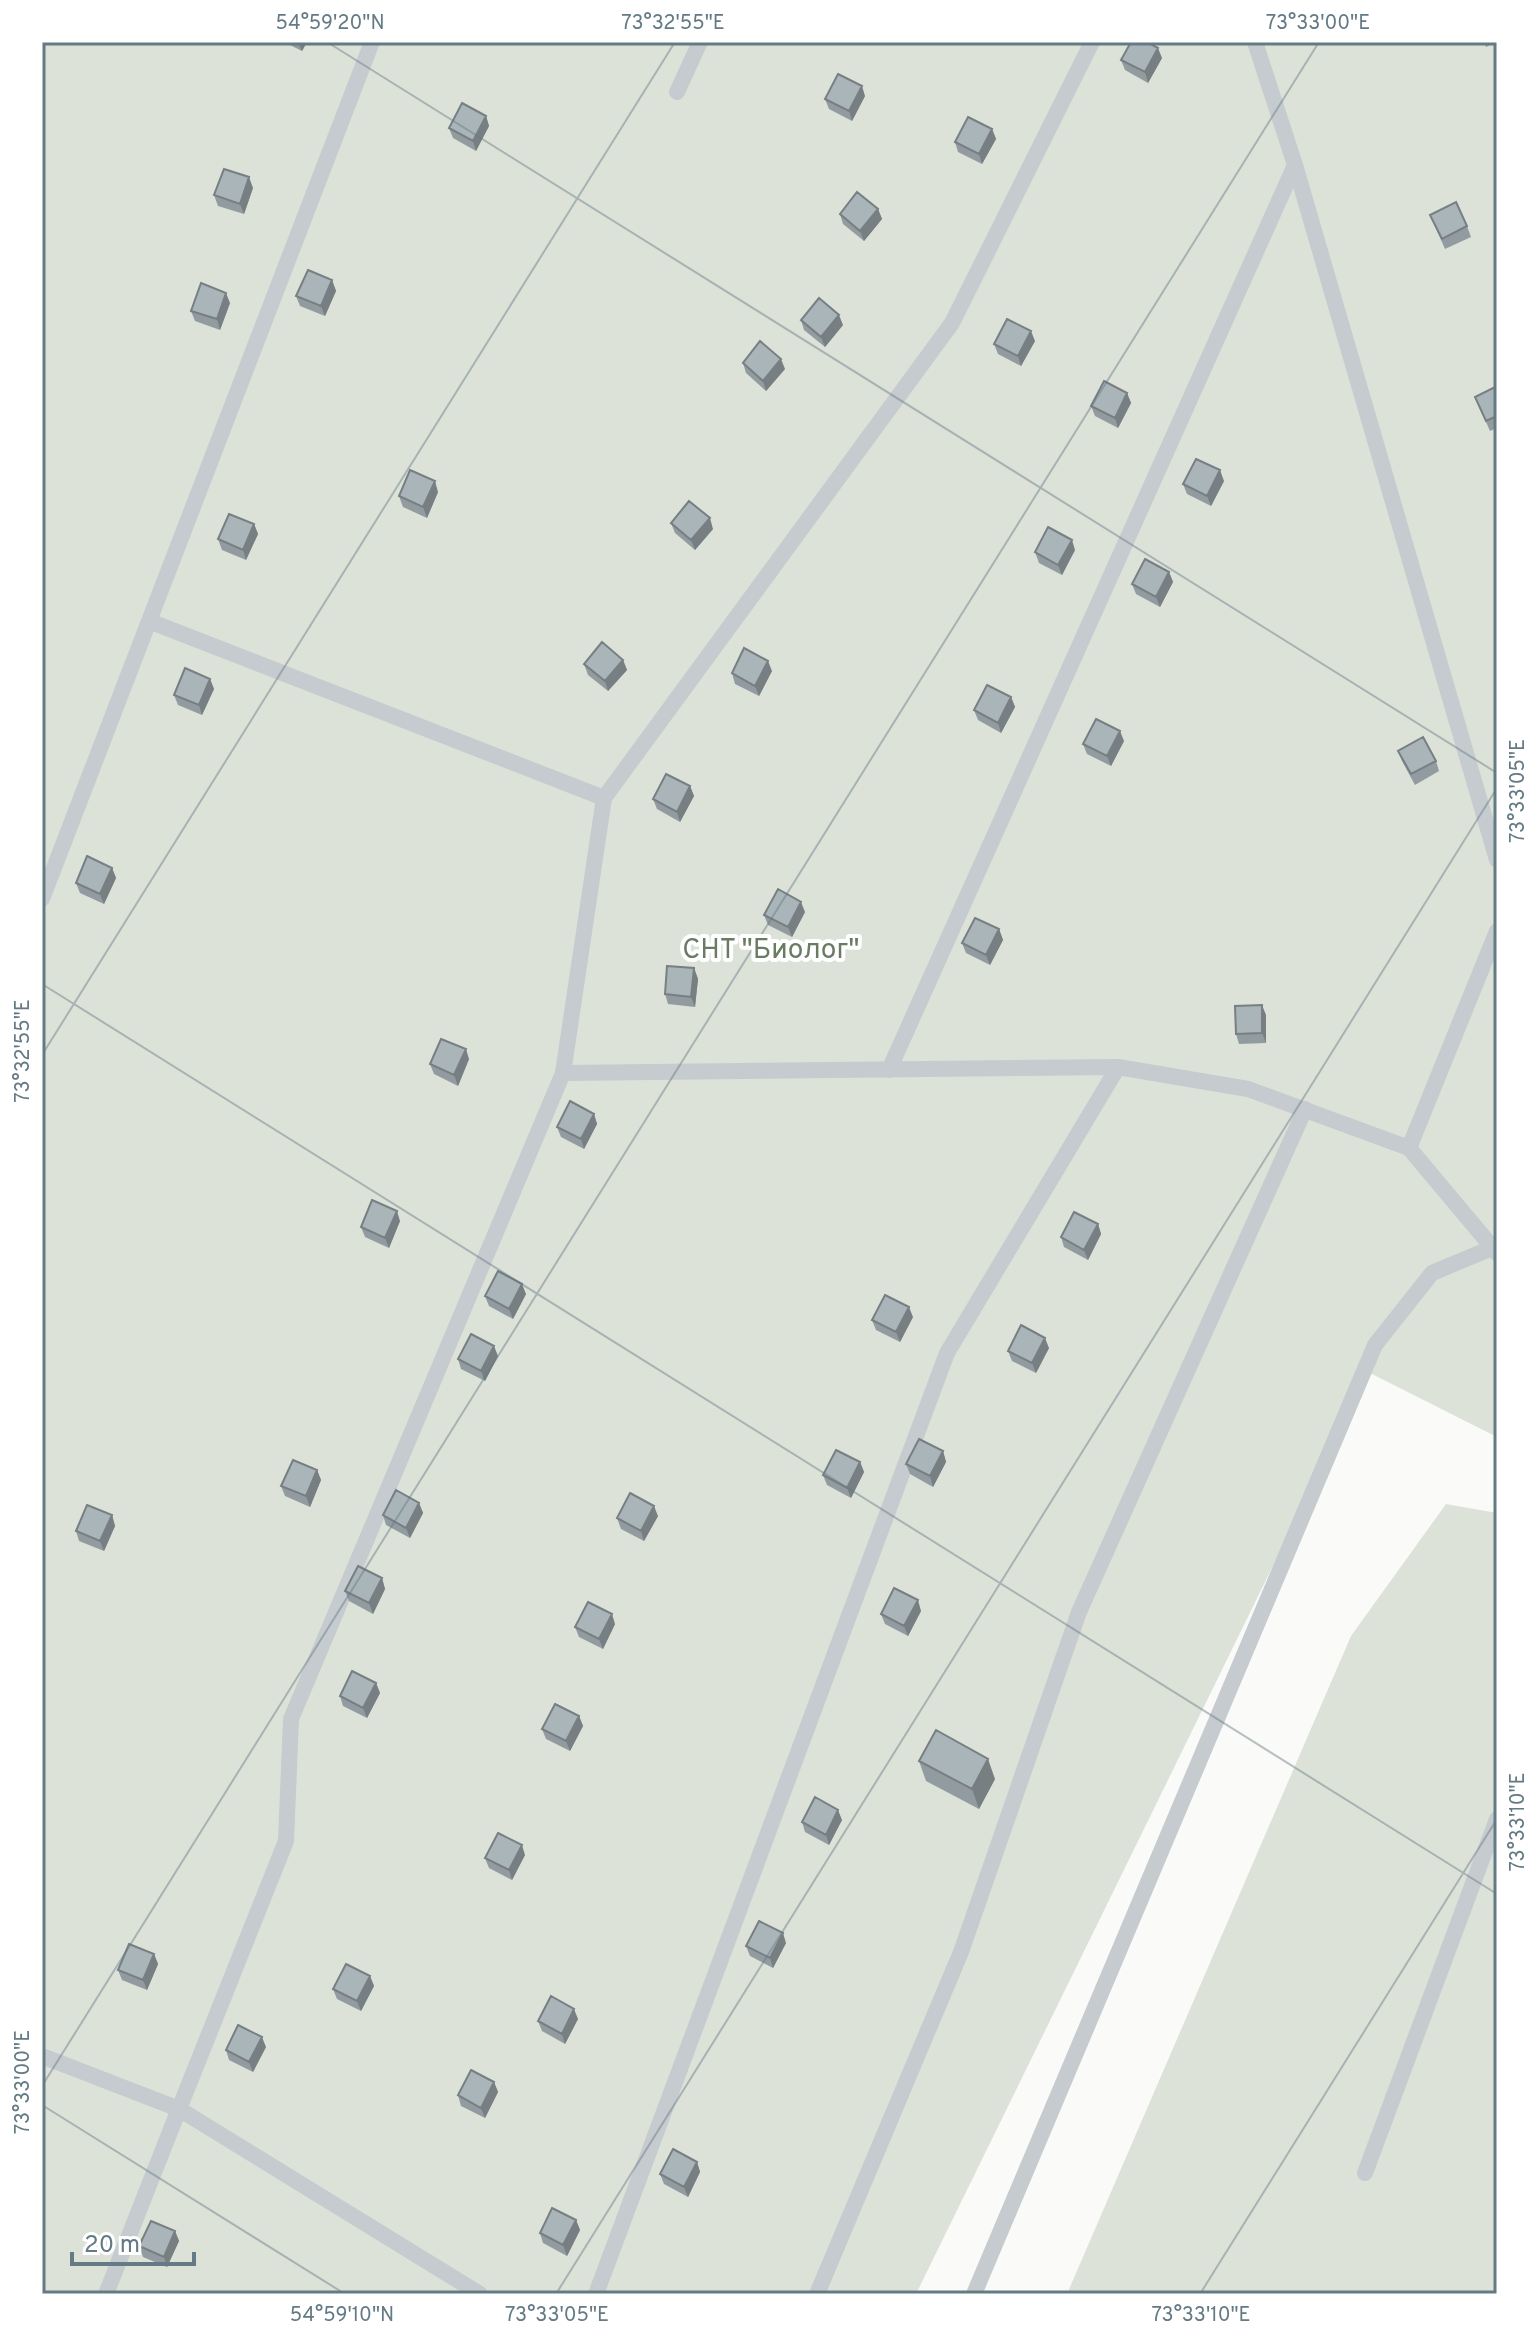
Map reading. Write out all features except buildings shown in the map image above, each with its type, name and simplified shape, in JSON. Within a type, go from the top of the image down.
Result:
[{"type":"lane","points":[[42,899],[372,42]]},
{"type":"lane","points":[[677,92],[700,42]]},
{"type":"lane","points":[[106,2294],[286,1841],[291,1719],[563,1073],[604,798],[952,323],[1092,42]]},
{"type":"lane","points":[[1255,42],[1295,165],[1497,860]]},
{"type":"lane","points":[[889,1070],[1295,165]]},
{"type":"lane","points":[[149,621],[604,798]]},
{"type":"lane","points":[[1409,1148],[1497,931]]},
{"type":"lane","points":[[563,1073],[1118,1067],[1248,1089],[1409,1148],[1495,1251],[1432,1273],[1375,1345],[974,2294]]},
{"type":"lane","points":[[596,2294],[947,1353],[1118,1067]]},
{"type":"lane","points":[[817,2294],[961,1952],[1079,1612],[1305,1109]]},
{"type":"lane","points":[[1365,2173],[1497,1819]]},
{"type":"lane","points":[[42,2056],[179,2109],[480,2294]]},
{"type":"green space","name":"СНТ \"Биолог\"","points":[[42,42],[1497,42],[1497,1437],[1368,1372],[916,2294],[42,2294]]},
{"type":"green space","points":[[1446,1504],[1497,1513],[1497,2294],[1067,2294],[1351,1636]]}]
